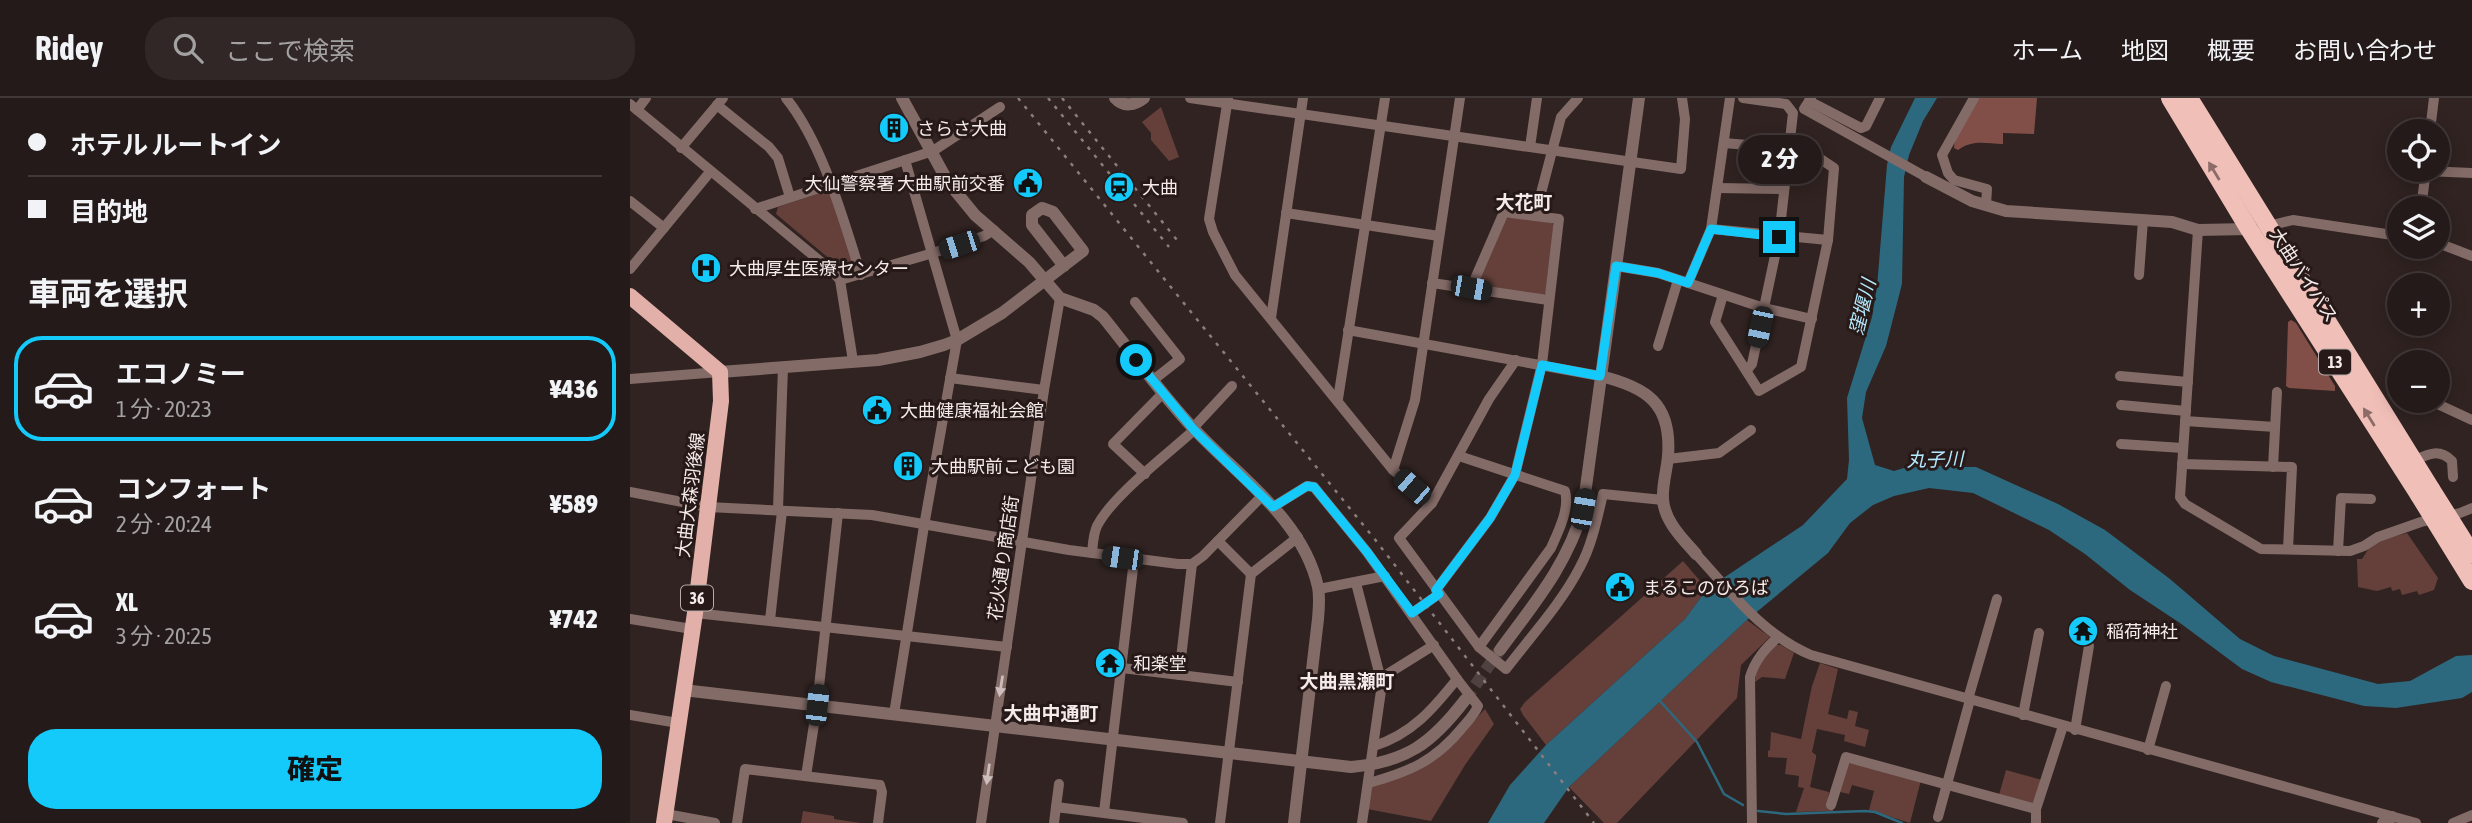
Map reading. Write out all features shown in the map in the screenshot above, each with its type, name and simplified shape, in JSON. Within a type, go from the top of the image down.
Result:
[{"type":"highway","name":"大曲バイパス","points":[[2170,98],[2413,461],[2425,492],[2472,554]]},
{"type":"highway","name":"大曲バイパス","points":[[2189,98],[2258,228],[2425,492],[2472,580]]},
{"type":"main road","points":[[630,296],[720,372]]},
{"type":"main road","name":"大曲大森羽後線","points":[[665,819],[708,508],[721,401],[720,372]]},
{"type":"street","points":[[646,98],[633,107],[840,280],[853,361]]},
{"type":"street","points":[[786,98],[802,119],[815,144],[860,275]]},
{"type":"street","points":[[902,98],[948,181],[975,215],[995,230],[1045,279],[1060,298],[1094,310],[1103,317],[1152,381],[1194,429],[1273,507],[1306,551],[1319,589],[1318,619],[1294,823]]},
{"type":"street","points":[[1115,98],[1127,105],[1136,104],[1144,98]]},
{"type":"street","points":[[1190,98],[1227,101],[1681,169],[1685,119],[1682,98]]},
{"type":"street","points":[[1271,318],[1303,98]]},
{"type":"street","points":[[1338,400],[1385,98]]},
{"type":"street","points":[[1393,470],[1415,400],[1460,98]]},
{"type":"street","points":[[1530,147],[1537,98]]},
{"type":"street","points":[[1535,216],[1561,117],[1578,98]]},
{"type":"street","points":[[1500,650],[1555,577],[1576,533],[1585,494],[1639,98]]},
{"type":"street","points":[[1658,346],[1683,281],[1711,229],[1730,98]]},
{"type":"street","points":[[1743,98],[1804,105],[1861,128],[1866,126],[1880,98]]},
{"type":"street","points":[[1973,98],[1945,147],[1943,163],[1954,180],[1987,189],[1986,205]]},
{"type":"street","points":[[2431,119],[2434,98]]},
{"type":"street","points":[[681,148],[720,101],[778,158],[790,197]]},
{"type":"street","points":[[1227,101],[1209,219],[1213,232],[1235,275],[1393,470],[1432,503]]},
{"type":"street","points":[[1804,105],[1926,177],[1972,201],[2006,211],[2172,222],[2198,230],[2258,228],[2293,220],[2387,234]]},
{"type":"street","points":[[1747,370],[1752,364],[1779,237],[1789,148],[1804,105]]},
{"type":"street","points":[[755,209],[933,151],[1000,107]]},
{"type":"street","points":[[1723,295],[1715,322],[1759,391],[1801,368],[1828,240],[1834,168],[1807,150],[1724,143]]},
{"type":"street","points":[[894,714],[957,340],[905,160]]},
{"type":"street","points":[[630,270],[710,172]]},
{"type":"street","points":[[2450,172],[2472,173]]},
{"type":"street","points":[[1717,188],[1784,189]]},
{"type":"street","points":[[630,201],[664,228]]},
{"type":"street","points":[[630,379],[853,361],[920,352],[957,340],[1002,313],[1045,279],[1064,266],[1083,251],[1053,212],[1046,208],[1038,209],[1032,215],[1032,225],[1064,266]]},
{"type":"street","points":[[1412,613],[1438,592],[1490,518],[1515,475],[1542,365],[1559,219],[1504,212],[1471,288]]},
{"type":"street","points":[[1286,213],[1439,236]]},
{"type":"street","points":[[2138,275],[2143,220]]},
{"type":"street","points":[[1711,229],[1828,240]]},
{"type":"street","points":[[840,280],[933,253],[995,230]]},
{"type":"street","points":[[2198,230],[2180,497],[2185,504],[2261,549],[2338,551],[2350,551],[2378,537],[2472,508]]},
{"type":"street","points":[[2450,248],[2472,256]]},
{"type":"street","points":[[1616,266],[1658,273],[1764,308],[1812,318]]},
{"type":"street","points":[[1433,283],[1548,300]]},
{"type":"street","name":"花火通り商店街","points":[[981,823],[1044,390],[1060,298]]},
{"type":"street","points":[[1135,302],[1180,359],[1152,381]]},
{"type":"street","points":[[1349,330],[1600,376],[1635,387],[1655,401],[1667,425],[1668,459],[1663,500],[1668,519],[1696,554],[1761,623],[1778,637],[1811,655],[2388,820],[2416,823]]},
{"type":"street","points":[[1517,360],[1489,399],[1432,503],[1399,538],[1479,647],[1506,669],[1581,566],[1592,538],[1603,494],[1663,500]]},
{"type":"street","points":[[771,620],[780,510],[783,367]]},
{"type":"street","points":[[2120,376],[2188,382]]},
{"type":"street","points":[[950,378],[1044,390]]},
{"type":"street","points":[[1092,553],[1094,535],[1105,513],[1194,429],[1232,386]]},
{"type":"street","points":[[2273,467],[2277,392]]},
{"type":"street","points":[[1145,474],[1113,444],[1163,393]]},
{"type":"street","points":[[2121,405],[2275,427]]},
{"type":"street","points":[[2450,409],[2472,419]]},
{"type":"street","points":[[1668,459],[1719,453],[1751,430]]},
{"type":"street","points":[[2121,444],[2183,448]]},
{"type":"street","points":[[2413,461],[2428,454],[2441,453],[2452,461],[2453,477]]},
{"type":"street","points":[[1459,456],[1566,491],[1566,503],[1558,532],[1542,564],[1479,647]]},
{"type":"street","points":[[2182,464],[2292,467],[2288,549]]},
{"type":"street","points":[[1273,507],[1307,486],[1314,487],[1385,576],[1478,706],[1439,753],[1414,769],[1369,783]]},
{"type":"street","points":[[630,492],[708,508],[872,515],[924,526],[1166,564],[1192,564],[1219,541],[1262,496]]},
{"type":"street","points":[[2338,551],[2341,498],[2371,499]]},
{"type":"street","points":[[806,776],[817,705],[838,513]]},
{"type":"street","points":[[1220,823],[1251,574],[1297,537]]},
{"type":"street","points":[[1219,541],[1251,574]]},
{"type":"street","points":[[1104,813],[1135,560]]},
{"type":"street","points":[[1178,675],[1192,564]]},
{"type":"street","points":[[1319,589],[1385,576]]},
{"type":"street","points":[[1356,583],[1381,678],[1362,823]]},
{"type":"street","points":[[1938,817],[1997,599]]},
{"type":"street","points":[[630,619],[771,620],[1007,647]]},
{"type":"street","points":[[2023,715],[2039,633]]},
{"type":"street","points":[[1752,823],[1749,677],[1754,664],[1778,637]]},
{"type":"street","points":[[1381,678],[1434,645]]},
{"type":"street","points":[[2075,730],[2089,646]]},
{"type":"street","points":[[1122,668],[1238,682]]},
{"type":"street","points":[[1374,746],[1404,734],[1420,722],[1457,678]]},
{"type":"street","points":[[2148,750],[2166,686]]},
{"type":"street","points":[[682,690],[1351,766],[1391,761],[1419,746],[1444,726],[1465,699]]},
{"type":"street","points":[[630,715],[678,723]]},
{"type":"street","points":[[2045,823],[2036,823],[2036,809],[2063,726]]},
{"type":"street","points":[[1831,805],[1846,757],[2036,809]]},
{"type":"street","points":[[737,823],[745,769],[880,785],[882,792],[878,823]]},
{"type":"street","points":[[1054,823],[1059,784]]},
{"type":"street","points":[[1056,807],[1183,823]]},
{"type":"street","points":[[2457,823],[2472,815]]},
{"type":"street","points":[[665,819],[715,823]]},
{"type":"shaded area","points":[[1977,98],[2037,98],[2034,134],[2003,133],[2003,144],[1975,143],[1958,150],[1954,148],[1955,136]]},
{"type":"shaded area","points":[[1161,107],[1179,157],[1169,161],[1151,140],[1151,133],[1142,122]]},
{"type":"shaded area","points":[[829,190],[855,268],[844,271],[776,214],[778,207]]},
{"type":"shaded area","points":[[1509,216],[1552,223],[1555,227],[1546,293],[1543,296],[1480,286],[1477,282],[1504,219]]},
{"type":"shaded area","points":[[2291,320],[2296,323],[2335,386],[2335,391],[2286,386],[2288,322]]},
{"type":"shaded area","points":[[2407,533],[2438,578],[2434,590],[2419,595],[2417,591],[2402,595],[2400,589],[2392,591],[2391,587],[2377,591],[2358,587],[2357,559],[2362,559],[2373,542]]},
{"type":"shaded area","points":[[1683,561],[1707,589],[1685,619],[1546,745],[1520,709],[1525,702]]},
{"type":"shaded area","points":[[1747,620],[1770,637],[1741,665],[1737,698],[1617,823],[1604,823],[1569,787]]},
{"type":"shaded area","points":[[1776,645],[1794,653],[1785,679],[1762,677],[1755,682],[1756,668]]},
{"type":"shaded area","points":[[1820,663],[1838,669],[1828,714],[1847,719],[1849,710],[1858,712],[1855,726],[1869,730],[1865,747],[1844,741],[1845,735],[1817,729],[1812,752],[1816,758],[1810,787],[1829,792],[1827,806],[1833,808],[1833,811],[1796,812],[1804,788],[1798,787],[1799,776],[1785,774],[1787,758],[1768,757],[1771,732],[1801,739],[1812,686]]},
{"type":"shaded area","points":[[1485,709],[1494,724],[1431,821],[1367,809],[1372,787],[1408,774],[1435,758]]},
{"type":"shaded area","points":[[1850,763],[1921,780],[1910,823],[1869,810],[1874,791],[1852,785],[1849,794],[1840,792]]},
{"type":"shaded area","points":[[2006,770],[2042,780],[2033,805],[1999,795]]},
{"type":"shaded area","points":[[803,811],[834,816],[834,819],[861,823],[801,823]]},
{"type":"water","points":[[1915,98],[1937,98],[1923,121],[1909,155],[1904,177],[1902,284],[1886,346],[1866,392],[1862,418],[1875,465],[1894,471],[1920,463],[1976,467],[2058,504],[2105,530],[2170,579],[2240,639],[2274,656],[2378,684],[2410,681],[2456,656],[2472,655],[2472,692],[2462,698],[2396,708],[2364,706],[2271,682],[2242,669],[2049,530],[1973,493],[1929,488],[1894,496],[1873,505],[1850,523],[1828,553],[1747,620],[1569,787],[1544,823],[1488,823],[1510,785],[1546,745],[1685,619],[1707,589],[1803,525],[1847,479],[1847,398],[1872,317],[1887,165],[1891,147]]},
{"type":"waterway","points":[[1660,701],[1697,742],[1724,794],[1743,805]]},
{"type":"waterway","points":[[1758,811],[1786,814],[1865,811],[1875,812],[1902,823]]},
{"type":"tunnel","points":[[1465,700],[1499,651]]},
{"type":"railway","points":[[1018,98],[1377,542],[1594,823]]},
{"type":"railway","points":[[1048,98],[1169,247]]},
{"type":"railway","points":[[1062,98],[1177,240]]},
{"type":"place","name":"さらさ大曲","points":[[894,128]]},
{"type":"place","name":"大仙警察署 大曲駅前交番","points":[[1028,183]]},
{"type":"place","name":"大曲","points":[[1119,187]]},
{"type":"place","name":"大曲厚生医療センター","points":[[706,268]]},
{"type":"place","name":"大曲健康福祉会館","points":[[877,410]]},
{"type":"place","name":"大曲駅前こども園","points":[[908,466]]},
{"type":"place","name":"まるこのひろば","points":[[1620,587]]},
{"type":"place","name":"稲荷神社","points":[[2083,631]]},
{"type":"place","name":"和楽堂","points":[[1110,663]]},
{"type":"district","name":"大花町","points":[[1524,202]]},
{"type":"district","name":"大曲黒瀬町","points":[[1347,681]]},
{"type":"district","name":"大曲中通町","points":[[1051,713]]},
{"type":"route","points":[[1136,360],[1194,430],[1273,507],[1307,486],[1314,487],[1412,613],[1439,594],[1436,590],[1473,543],[1515,475],[1542,365],[1600,376],[1616,266],[1658,273],[1688,283],[1711,229],[1779,237]]},
{"type":"water label","name":"窪堰川","points":[[1862,307]]},
{"type":"water label","name":"丸子川","points":[[1935,459]]}]
